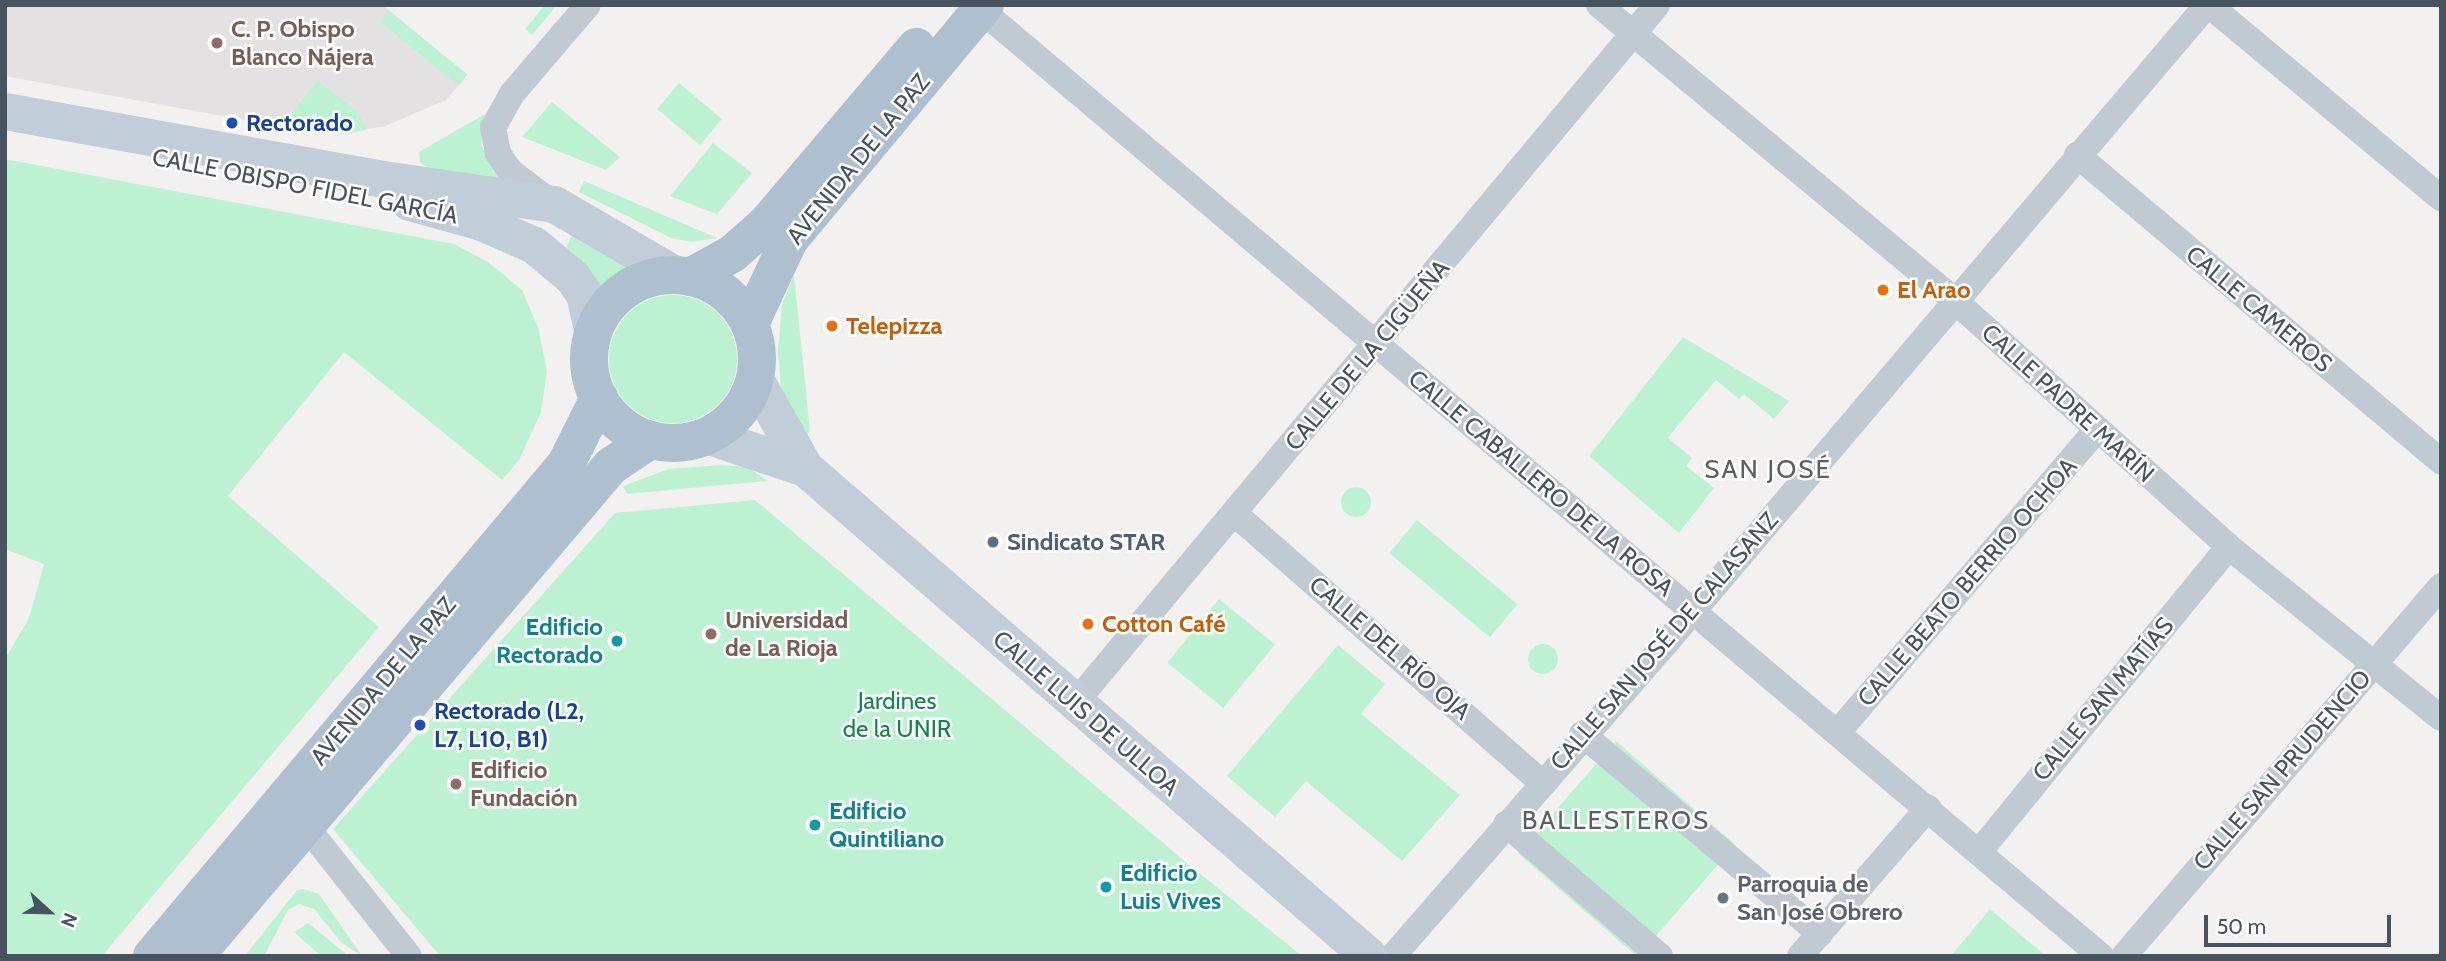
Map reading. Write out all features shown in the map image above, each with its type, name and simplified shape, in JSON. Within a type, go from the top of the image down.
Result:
[{"type":"main road","name":"AVENIDA DE LA PAZ","points":[[683,276],[732,254],[767,223],[972,7]]},
{"type":"main road","name":"AVENIDA DE LA PAZ","points":[[750,324],[789,240],[972,7]]},
{"type":"main road","name":"CALLE OBISPO FIDEL GARCÍA","points":[[5,111],[435,187],[554,204]]},
{"type":"main road","name":"CALLE OBISPO FIDEL GARCÍA","points":[[5,127],[419,204],[481,222],[534,245],[572,277],[584,294],[593,333]]},
{"type":"main road","points":[[554,204],[683,276],[726,293],[750,324],[756,342],[755,379],[738,413],[709,436],[679,443],[650,440],[625,428],[599,398],[590,373],[593,333],[617,297],[644,281],[683,276]]},
{"type":"main road","name":"CALLE LUIS DE ULLOA","points":[[755,379],[805,468],[1369,956]]},
{"type":"main road","name":"AVENIDA DE LA PAZ","points":[[152,956],[555,478],[581,443],[599,398]]},
{"type":"main road","name":"CALLE LUIS DE ULLOA","points":[[709,436],[805,468]]},
{"type":"main road","name":"AVENIDA DE LA PAZ","points":[[195,956],[611,466],[650,440]]},
{"type":"street","name":"CALLE PADRE MARÍN","points":[[1599,5],[1954,300],[2229,547],[2441,718]]},
{"type":"street","name":"CALLE DE LA CIGÜEÑA","points":[[1075,703],[1236,514],[1657,5]]},
{"type":"street","name":"CALLE SAN JOSÉ DE CALASANZ","points":[[1393,956],[2208,5]]},
{"type":"street","points":[[2208,5],[2441,198]]},
{"type":"street","name":"CALLE CABALLERO DE LA ROSA","points":[[972,7],[2101,956]]},
{"type":"street","points":[[554,204],[510,171],[498,153],[494,128],[498,112],[582,13]]},
{"type":"street","name":"CALLE CAMEROS","points":[[2077,155],[2441,462]]},
{"type":"street","name":"CALLE BEATO BERRIO OCHOA","points":[[1837,733],[2097,430]]},
{"type":"street","name":"CALLE DEL RÍO OJA","points":[[1236,514],[1542,783]]},
{"type":"street","name":"CALLE SAN MATÍAS","points":[[1979,852],[2229,547]]},
{"type":"street","name":"CALLE SAN PRUDENCIO","points":[[2124,956],[2441,586]]},
{"type":"street","points":[[1583,734],[1820,934]]},
{"type":"street","points":[[1800,956],[1928,808]]},
{"type":"street","points":[[1506,824],[1660,956]]},
{"type":"street","points":[[305,825],[409,956]]},
{"type":"shaded area","name":"C. P. Obispo Blanco Nájera","points":[[5,5],[383,5],[467,75],[446,100],[385,126],[343,134],[303,131],[5,76]]},
{"type":"green space","points":[[545,5],[557,5],[532,35],[525,29]]},
{"type":"green space","points":[[389,11],[467,75],[459,85],[380,22]]},
{"type":"green space","points":[[318,81],[359,113],[366,130],[343,134],[280,127]]},
{"type":"green space","points":[[679,83],[722,119],[700,145],[657,109]]},
{"type":"green space","points":[[552,102],[620,157],[606,170],[522,137]]},
{"type":"green space","points":[[485,114],[481,145],[501,181],[429,169],[420,162],[419,152]]},
{"type":"green space","points":[[713,143],[752,173],[717,214],[670,196]]},
{"type":"green space","points":[[5,159],[454,244],[488,262],[522,290],[538,327],[547,371],[541,412],[519,460],[502,480],[344,352],[228,496],[379,627],[102,956],[5,956],[5,659],[29,618],[44,564],[5,549]]},
{"type":"green space","points":[[584,181],[717,238],[692,242],[671,238],[579,192]]},
{"type":"green space","points":[[573,233],[632,264],[595,291],[565,251]]},
{"type":"green space","points":[[794,275],[810,431],[802,440],[781,388],[778,350],[782,305]]},
{"type":"green space","points":[[673,295],[698,300],[718,314],[732,334],[737,359],[732,384],[718,404],[698,418],[673,423],[648,418],[628,404],[614,384],[609,359],[614,334],[628,314],[648,300]]},
{"type":"green space","points":[[1683,337],[1789,401],[1774,419],[1744,394],[1739,399],[1716,380],[1678,425],[1668,438],[1692,458],[1686,466],[1714,488],[1679,533],[1589,456]]},
{"type":"green space","points":[[722,465],[747,467],[768,481],[627,494],[623,486],[669,469]]},
{"type":"green space","points":[[1356,487],[1362,488],[1370,496],[1370,508],[1362,516],[1356,517],[1350,516],[1342,508],[1341,502],[1342,496],[1350,488]]},
{"type":"green space","name":"Universidad de La Rioja","points":[[755,500],[1193,868],[1302,956],[440,956],[333,829],[615,513]]},
{"type":"green space","points":[[1417,520],[1517,604],[1490,637],[1389,553]]},
{"type":"green space","points":[[1219,599],[1275,644],[1223,708],[1167,663]]},
{"type":"green space","points":[[1543,644],[1549,645],[1557,653],[1557,665],[1549,673],[1543,674],[1537,673],[1529,665],[1528,659],[1529,653],[1537,645]]},
{"type":"green space","points":[[1338,645],[1385,684],[1361,714],[1460,795],[1402,861],[1306,781],[1275,817],[1227,776]]},
{"type":"green space","points":[[1616,741],[1735,845],[1638,956],[1518,853]]},
{"type":"green space","points":[[297,890],[319,894],[362,956],[342,943],[314,909],[299,904],[288,910],[264,956],[245,956]]},
{"type":"green space","points":[[1990,909],[2046,956],[1951,956]]},
{"type":"green space","points":[[308,923],[348,956],[321,956],[294,932]]},
{"type":"place","name":"C. P. Obispo Blanco Nájera","points":[[217,43]]},
{"type":"place","name":"Rectorado","points":[[232,123]]},
{"type":"place","name":"El Arao","points":[[1883,290]]},
{"type":"place","name":"Telepizza","points":[[832,326]]},
{"type":"place","name":"Sindicato STAR","points":[[993,542]]},
{"type":"place","name":"Cotton Café","points":[[1088,624]]},
{"type":"place","name":"Universidad de La Rioja","points":[[711,634]]},
{"type":"place","name":"Edificio Rectorado","points":[[617,641]]},
{"type":"place","name":"Rectorado (L2, L7, L10, B1)","points":[[420,725]]},
{"type":"place","name":"Edificio Fundación","points":[[456,784]]},
{"type":"place","name":"Edificio Quintiliano","points":[[815,825]]},
{"type":"place","name":"Edificio Luis Vives","points":[[1106,887]]},
{"type":"place","name":"Parroquia de San José Obrero","points":[[1723,898]]},
{"type":"district","name":"SAN JOSÉ","points":[[1768,470]]},
{"type":"district","name":"BALLESTEROS","points":[[1616,821]]},
{"type":"park label","name":"Jardines de la UNIR","points":[[897,715]]}]
